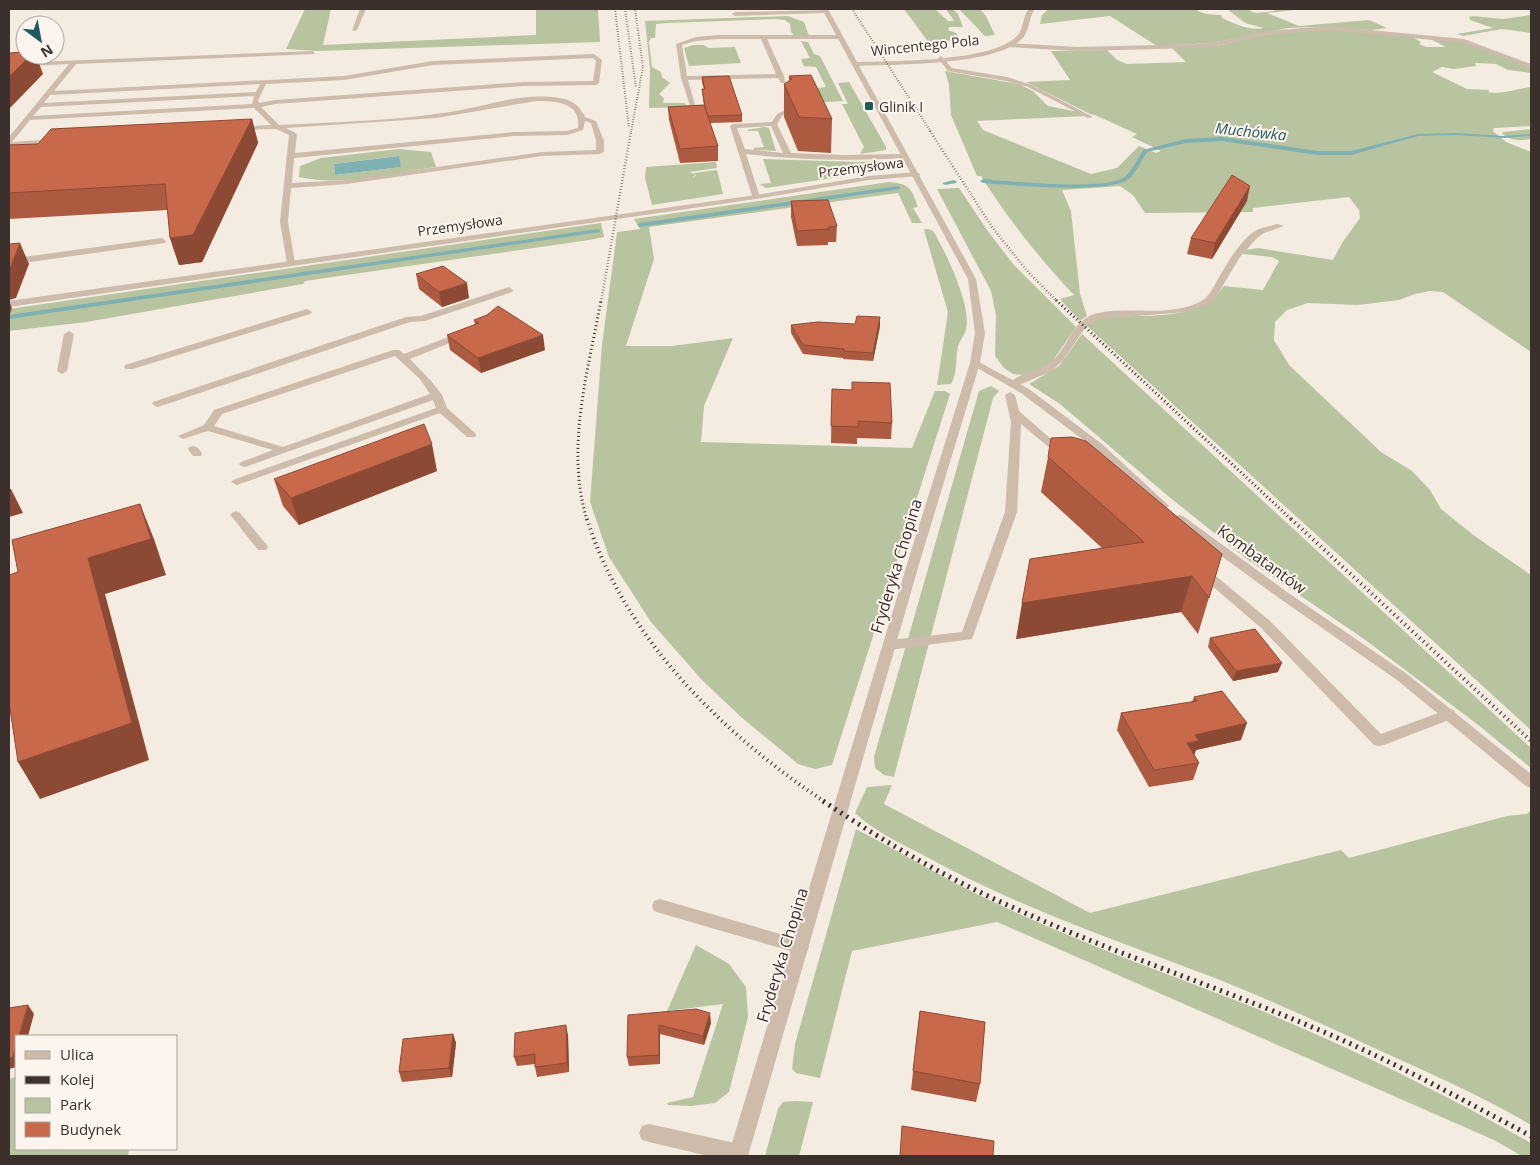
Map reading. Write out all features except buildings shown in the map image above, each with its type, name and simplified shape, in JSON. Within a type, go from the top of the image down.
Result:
[{"type":"street","points":[[354,30],[363,9]]},
{"type":"street","points":[[1009,45],[1023,34],[1026,14],[1032,9]]},
{"type":"street","points":[[735,14],[825,10]]},
{"type":"street","name":"Fryderyka Chopina","points":[[739,1155],[975,363],[980,333],[972,279],[825,10]]},
{"type":"street","name":"Wincentego Pola","points":[[856,64],[941,58],[980,53],[1009,45],[1078,50],[1198,46],[1222,43],[1266,33],[1329,28],[1464,40],[1531,66]]},
{"type":"street","points":[[692,105],[684,78],[679,44],[696,39],[718,37],[840,37]]},
{"type":"street","points":[[764,38],[786,89]]},
{"type":"street","points":[[9,64],[313,53]]},
{"type":"street","points":[[29,118],[256,106],[275,102],[514,85],[596,83],[599,60],[594,56],[471,60],[412,66],[344,78],[49,93]]},
{"type":"street","points":[[941,58],[950,70],[1007,79],[1030,86],[1090,117]]},
{"type":"street","points":[[9,142],[74,62]]},
{"type":"street","points":[[684,78],[781,76]]},
{"type":"street","points":[[264,82],[255,100],[256,106],[277,127],[293,134],[284,222],[291,263]]},
{"type":"street","points":[[39,105],[258,94]]},
{"type":"street","points":[[227,130],[437,116],[515,101],[543,100],[566,101],[574,105],[582,118],[581,129],[568,133],[514,134],[290,156]]},
{"type":"street","points":[[774,124],[779,115],[787,112]]},
{"type":"street","points":[[287,186],[346,182],[542,154],[600,152],[600,141],[594,122],[582,118]]},
{"type":"street","points":[[774,124],[788,156]]},
{"type":"street","points":[[756,196],[733,126],[774,124]]},
{"type":"street","points":[[9,127],[23,126]]},
{"type":"street","points":[[9,142],[68,140]]},
{"type":"street","points":[[742,151],[788,156],[867,158],[904,156]]},
{"type":"street","name":"Przemysłowa","points":[[9,304],[869,178],[916,174]]},
{"type":"street","points":[[890,645],[967,636],[1011,512],[1016,422],[1011,389],[1048,369],[1060,358],[1082,326],[1094,317],[1109,314],[1155,313],[1187,309],[1204,304],[1211,298],[1236,256],[1254,236],[1261,230],[1280,226]]},
{"type":"street","points":[[9,262],[162,242]]},
{"type":"street","points":[[158,404],[409,319],[422,319],[496,300],[509,290]]},
{"type":"street","points":[[129,366],[307,312]]},
{"type":"street","points":[[403,358],[476,330]]},
{"type":"street","points":[[62,371],[69,334]]},
{"type":"street","points":[[183,436],[208,427],[218,412],[396,352],[422,373],[437,395],[442,409],[471,435]]},
{"type":"street","name":"Kombatantów","points":[[975,363],[1011,389],[1025,391],[1098,446],[1172,514],[1283,596],[1402,677],[1531,782]]},
{"type":"street","points":[[245,464],[437,395]]},
{"type":"street","points":[[237,482],[442,409]]},
{"type":"street","points":[[1014,412],[1075,464]]},
{"type":"street","points":[[208,427],[284,450]]},
{"type":"street","points":[[236,515],[262,547]]},
{"type":"street","points":[[1189,560],[1265,624],[1379,741],[1449,714]]},
{"type":"street","points":[[660,906],[801,947]]},
{"type":"street","points":[[649,1133],[739,1155]]},
{"type":"green space","points":[[305,9],[331,9],[323,45],[536,35],[536,9],[598,9],[600,42],[317,51],[286,49]]},
{"type":"green space","points":[[904,9],[935,9],[948,21],[954,21],[946,9],[953,9],[958,14],[963,27],[949,27],[948,30],[956,33],[959,37],[932,47]]},
{"type":"green space","points":[[959,9],[980,9],[986,16],[995,35],[985,36]]},
{"type":"green space","points":[[1048,9],[1197,9],[1206,14],[1221,15],[1222,18],[1242,26],[1258,29],[1264,28],[1245,23],[1227,9],[1246,9],[1255,13],[1274,11],[1275,9],[1303,9],[1267,13],[1299,26],[1369,20],[1387,28],[1371,30],[1315,27],[1288,28],[1212,43],[1157,46],[1110,16],[1040,24],[1042,15]]},
{"type":"green space","points":[[1531,15],[1531,33],[1502,29],[1463,36],[1457,34],[1493,28],[1470,20],[1469,17],[1472,16],[1503,19]]},
{"type":"green space","points":[[788,16],[804,22],[809,36],[794,35],[791,32],[790,24],[785,20],[776,19],[656,24],[655,38],[651,38],[649,42],[652,67],[661,72],[662,77],[670,83],[659,94],[664,98],[663,103],[685,103],[687,107],[649,108],[650,68],[645,21]]},
{"type":"green space","points":[[1327,29],[1412,37],[1421,42],[1419,44],[1426,47],[1446,47],[1430,39],[1456,40],[1481,47],[1531,68],[1531,73],[1508,70],[1496,64],[1475,63],[1476,66],[1454,69],[1442,67],[1432,72],[1467,89],[1489,90],[1488,92],[1498,93],[1531,87],[1531,126],[1494,128],[1493,131],[1506,142],[1531,152],[1531,352],[1443,292],[1430,291],[1399,300],[1358,305],[1308,303],[1287,310],[1275,322],[1274,340],[1289,365],[1381,452],[1412,471],[1430,490],[1441,509],[1476,537],[1531,575],[1531,730],[1087,326],[1092,322],[1108,317],[1162,315],[1183,312],[1203,306],[1211,301],[1224,286],[1263,290],[1279,261],[1272,257],[1243,254],[1246,250],[1258,248],[1333,260],[1342,243],[1360,218],[1359,210],[1349,197],[1253,208],[1253,212],[1145,213],[1133,195],[1120,186],[1062,190],[1071,211],[1080,294],[1087,316],[1080,321],[1060,299],[1074,295],[1024,238],[981,176],[977,176],[951,115],[949,85],[945,71],[1018,84],[1033,91],[1048,106],[1078,112],[1086,116],[977,121],[983,130],[1091,174],[1117,168],[1139,146],[1156,153],[1161,151],[1132,137],[1137,134],[1090,114],[1026,82],[1070,80],[1051,51],[1107,50],[1117,60],[1127,64],[1186,62],[1172,48],[1222,45],[1261,35]]},
{"type":"green space","points":[[801,41],[808,42],[814,54],[820,56],[843,101],[808,103],[807,89],[826,87],[816,67],[804,66],[801,59],[810,58]]},
{"type":"green space","points":[[693,45],[704,45],[708,48],[735,47],[741,63],[689,66],[684,48]]},
{"type":"green space","points":[[849,82],[886,150],[860,154],[864,147],[842,104],[848,104],[838,83]]},
{"type":"green space","points":[[769,128],[776,151],[754,150],[754,148],[764,147],[758,131],[747,130]]},
{"type":"green space","points":[[1531,129],[1531,139],[1516,140],[1502,134],[1503,132]]},
{"type":"green space","points":[[399,149],[431,152],[436,167],[350,180],[316,180],[299,177],[300,166],[321,158]],"holes":[[[398,156],[401,167],[335,175],[334,164]]]},
{"type":"green space","points":[[763,159],[857,162],[893,161],[893,166],[886,170],[766,188],[759,184],[771,183]]},
{"type":"green space","points":[[716,162],[717,168],[689,172],[695,174],[717,170],[723,194],[652,205],[645,178],[646,167]]},
{"type":"green space","points":[[889,182],[901,184],[909,188],[918,207],[913,208],[922,223],[912,223],[898,193],[649,227],[654,259],[626,346],[672,346],[733,338],[704,406],[701,442],[912,448],[935,391],[945,391],[950,394],[832,765],[815,769],[798,764],[741,717],[702,680],[651,622],[609,557],[590,502],[602,345],[617,232],[640,229],[634,219]]},
{"type":"green space","points":[[959,188],[987,230],[1014,265],[1076,327],[1052,362],[1036,371],[1022,375],[1013,374],[1004,368],[995,356],[996,315],[991,291],[937,189]]},
{"type":"green space","points":[[601,223],[604,237],[589,240],[305,281],[303,284],[86,322],[9,331],[9,309]]},
{"type":"green space","points":[[928,229],[933,231],[956,278],[967,319],[965,333],[958,346],[956,370],[951,384],[937,385],[948,312],[924,230],[921,230]]},
{"type":"green space","points":[[1082,334],[1531,748],[1531,768],[1477,724],[1364,639],[1248,560],[1168,496],[1060,404],[1029,384],[1059,366]]},
{"type":"green space","points":[[991,386],[999,391],[993,398],[894,777],[884,775],[875,768],[874,757],[979,391]]},
{"type":"green space","points":[[892,785],[884,804],[1090,913],[1341,850],[1349,858],[1507,816],[1527,814],[1531,810],[1531,1125],[1452,1084],[1294,1011],[1215,978],[1030,907],[994,891],[896,841],[855,813],[867,787]]},
{"type":"green space","points":[[856,829],[963,887],[1030,919],[1091,945],[1245,1004],[1391,1069],[1531,1143],[1531,1156],[1522,1156],[1494,1140],[997,922],[852,951],[820,1078],[796,1073],[792,1069],[795,1044]]},
{"type":"green space","points":[[696,945],[729,964],[746,987],[748,1017],[729,1092],[715,1103],[691,1106],[668,1105],[667,1103],[693,1097],[723,1004],[667,1011]]},
{"type":"green space","points":[[15,1077],[15,1150],[129,1150],[128,1156],[9,1156],[9,1079]]},
{"type":"green space","points":[[783,1102],[813,1102],[799,1156],[765,1156],[778,1109]]},
{"type":"water","points":[[399,156],[401,167],[335,175],[334,164]]},
{"type":"waterway","name":"Muchówka","points":[[983,181],[1062,187],[1113,183],[1127,178],[1145,151],[1186,141],[1222,139],[1318,153],[1351,153],[1418,135],[1456,134],[1504,137],[1531,135]]},
{"type":"waterway","points":[[945,183],[954,182]]},
{"type":"waterway","points":[[640,225],[898,188]]},
{"type":"waterway","points":[[9,317],[598,231]]},
{"type":"railway","points":[[615,9],[629,128]]},
{"type":"railway","points":[[625,9],[636,88]]},
{"type":"railway","points":[[631,132],[643,67],[635,9]]},
{"type":"railway","points":[[852,9],[931,132]]},
{"type":"railway","points":[[601,302],[631,131]]},
{"type":"railway","points":[[930,131],[992,227],[1028,272],[1056,300]]},
{"type":"railway","points":[[587,520],[581,493],[578,438],[585,382],[601,300]]},
{"type":"railway","points":[[1056,300],[1292,520]]},
{"type":"railway","points":[[587,519],[604,563],[626,604],[652,643],[682,680],[750,746],[825,802]]},
{"type":"railway","points":[[1291,519],[1531,741]]},
{"type":"railway","points":[[823,801],[915,858],[987,896],[1086,939],[1340,1039],[1423,1079],[1531,1136]]},
{"type":"place","name":"Glinik I","points":[[869,106]]}]
